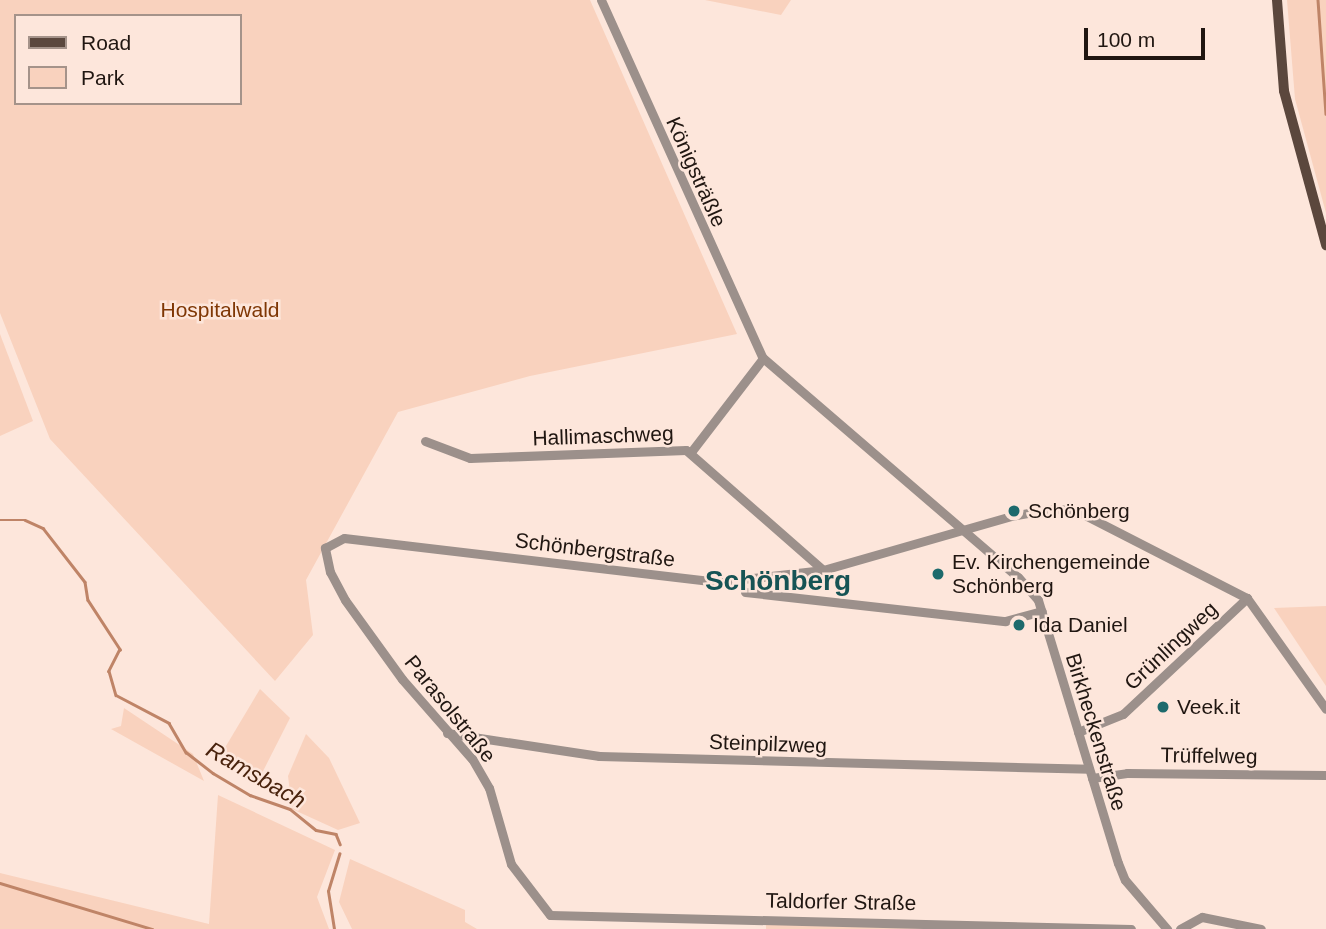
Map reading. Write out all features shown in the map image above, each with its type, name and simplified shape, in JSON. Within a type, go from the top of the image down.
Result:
[{"type":"main road","points":[[1277,0],[1284,91],[1326,245]]},
{"type":"street","name":"Königsträßle","points":[[601,0],[763,358]]},
{"type":"street","points":[[691,452],[763,358]]},
{"type":"street","name":"Birkheckenstraße","points":[[763,358],[1018,577],[1042,611],[1090,774],[1125,880],[1167,929]]},
{"type":"street","name":"Hallimaschweg","points":[[425,441],[470,458],[691,452],[823,570]]},
{"type":"street","name":"Schönbergstraße","points":[[344,538],[718,582],[823,570],[1050,509],[1076,510],[1247,598]]},
{"type":"street","name":"Parasolstraße","points":[[344,538],[325,548],[330,572],[402,679],[472,759],[489,788],[510,864],[550,915]]},
{"type":"street","points":[[745,592],[1005,621],[1042,611]]},
{"type":"street","points":[[1247,598],[1326,709]]},
{"type":"street","name":"Grünlingweg","points":[[1078,732],[1123,714],[1247,598]]},
{"type":"street","name":"Steinpilzweg","points":[[447,733],[600,756],[1090,774]]},
{"type":"street","name":"Trüffelweg","points":[[1090,774],[1326,775]]},
{"type":"street","name":"Taldorfer Straße","points":[[550,915],[1131,929]]},
{"type":"street","points":[[1180,929],[1202,917],[1261,929]]},
{"type":"green space","name":"Hospitalwald","points":[[0,0],[590,0],[737,334],[530,376],[398,412],[306,580],[313,635],[275,681],[50,439],[0,313]]},
{"type":"green space","points":[[705,0],[791,0],[781,15]]},
{"type":"green space","points":[[1287,0],[1326,0],[1326,213],[1295,99]]},
{"type":"green space","points":[[0,334],[33,421],[0,436]]},
{"type":"green space","points":[[1326,606],[1326,686],[1274,608]]},
{"type":"green space","points":[[260,689],[290,718],[258,781],[220,756]]},
{"type":"green space","points":[[124,708],[193,754],[204,781],[111,729],[121,726]]},
{"type":"green space","points":[[306,734],[329,758],[360,823],[338,830],[292,809],[288,776]]},
{"type":"green space","points":[[218,795],[335,850],[317,897],[329,929],[0,929],[0,873],[209,924]]},
{"type":"green space","points":[[350,859],[465,910],[465,922],[477,929],[352,929],[339,902]]},
{"type":"green space","points":[[766,924],[1026,929],[766,929]]},
{"type":"waterway","points":[[1318,0],[1326,114]]},
{"type":"waterway","name":"Ramsbach","points":[[0,520],[25,520],[43,528],[85,582],[88,600],[120,649],[109,671],[116,695],[169,723],[186,752],[213,773],[250,795],[290,809],[316,830],[336,834],[340,844]]},
{"type":"waterway","name":"Ramsbach","points":[[334,929],[328,891],[339,854]]},
{"type":"waterway","points":[[0,883],[152,929]]},
{"type":"place","name":"Schönberg","points":[[1014,511]]},
{"type":"place","name":"Ev. Kirchengemeinde Schönberg","points":[[938,574]]},
{"type":"place","name":"Ida Daniel","points":[[1019,625]]},
{"type":"place","name":"Veek.it","points":[[1163,707]]},
{"type":"district","name":"Schönberg","points":[[778,581]]}]
